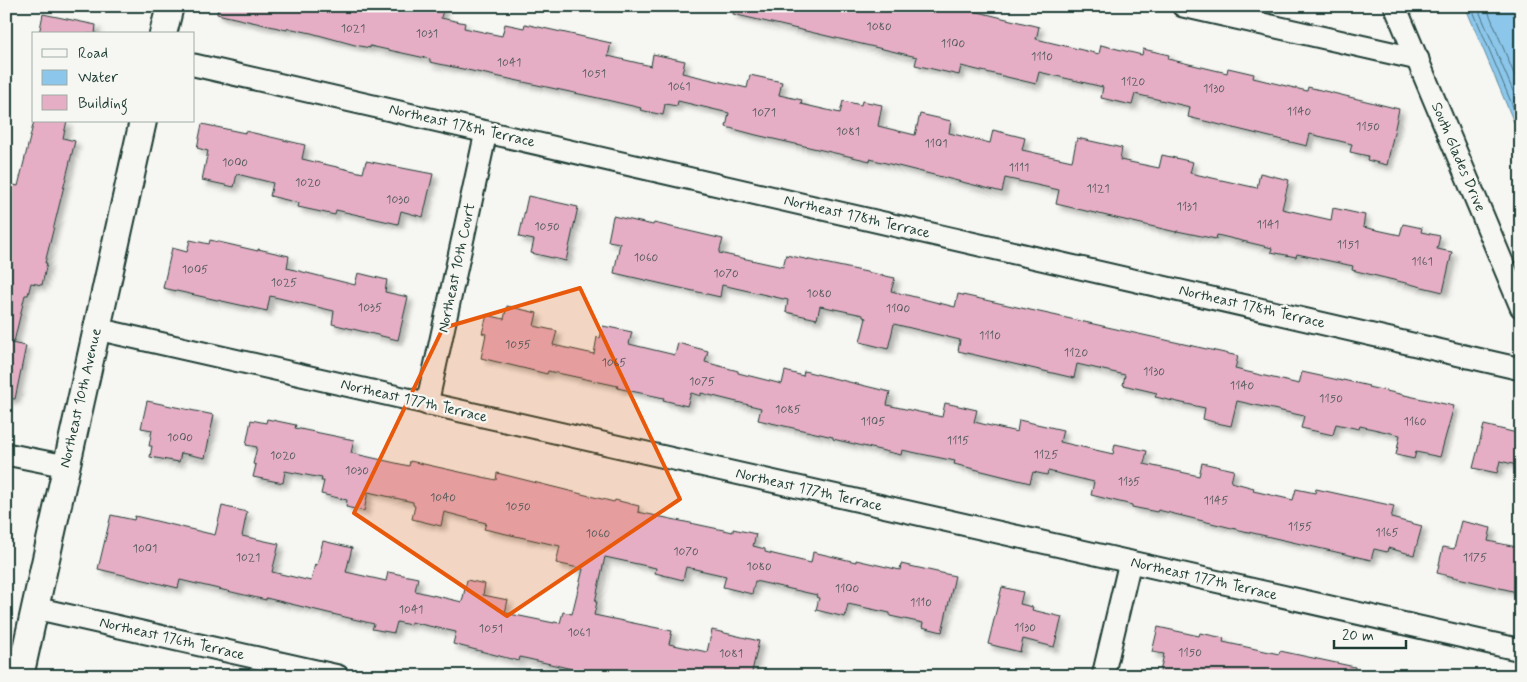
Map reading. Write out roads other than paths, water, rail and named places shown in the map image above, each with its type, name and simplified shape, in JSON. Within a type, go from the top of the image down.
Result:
[{"type":"street","points":[[164,32],[170,6]]},
{"type":"street","points":[[1183,6],[1418,59]]},
{"type":"street","name":"South Glades Drive","points":[[1395,6],[1521,307]]},
{"type":"street","name":"Northeast 178th Terrace","points":[[195,65],[1521,369]]},
{"type":"street","name":"Northeast 10th Avenue","points":[[20,676],[143,122]]},
{"type":"street","name":"Northeast 10th Court","points":[[427,404],[486,132]]},
{"type":"street","name":"Northeast 177th Terrace","points":[[97,330],[1521,650]]},
{"type":"street","points":[[6,454],[66,466]]},
{"type":"street","points":[[1103,676],[1130,562]]},
{"type":"street","name":"Northeast 176th Terrace","points":[[36,608],[338,676]]},
{"type":"water","points":[[1465,6],[1521,6],[1521,139]]}]
